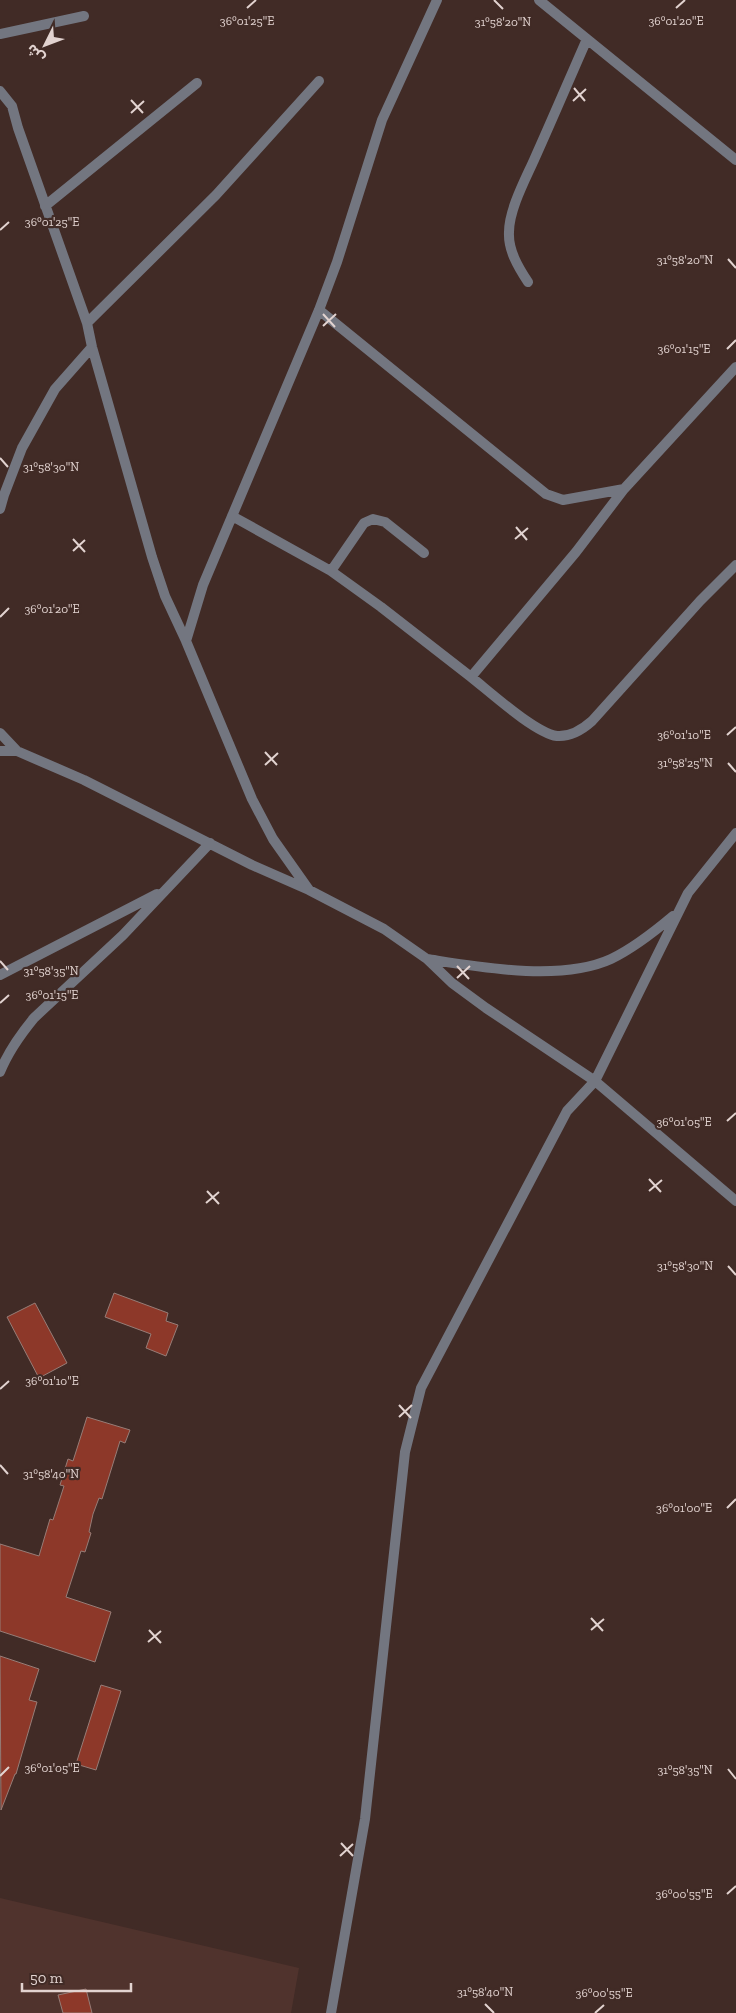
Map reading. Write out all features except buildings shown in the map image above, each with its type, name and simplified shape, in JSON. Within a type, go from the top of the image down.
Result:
[{"type":"street","points":[[186,641],[202,585],[319,310],[350,225],[382,120],[436,0]]},
{"type":"street","points":[[539,0],[736,160]]},
{"type":"street","points":[[0,34],[84,16]]},
{"type":"street","points":[[528,282],[518,266],[510,247],[508,232],[524,182],[587,40]]},
{"type":"street","points":[[87,323],[216,195],[319,81]]},
{"type":"street","points":[[45,206],[197,82]]},
{"type":"street","points":[[0,91],[12,106],[87,323],[92,347],[152,557],[165,596],[186,641],[252,800],[273,838],[309,890]]},
{"type":"street","points":[[319,310],[546,494],[563,500],[624,489]]},
{"type":"street","points":[[0,509],[22,448],[55,389],[92,347]]},
{"type":"street","points":[[471,677],[558,574],[624,489],[736,367]]},
{"type":"street","points":[[232,516],[331,571],[382,607],[526,720],[550,734],[559,736],[571,734],[582,729],[592,721],[700,601],[736,565]]},
{"type":"street","points":[[331,571],[364,523],[373,518],[384,522],[424,552]]},
{"type":"street","points":[[0,733],[17,751],[84,780],[252,865],[309,890],[384,929],[427,958],[452,983],[486,1008],[595,1081],[736,1201]]},
{"type":"street","points":[[0,751],[17,751]]},
{"type":"street","points":[[332,2013],[365,1819],[405,1452],[421,1388],[567,1112],[595,1081],[676,914],[688,893],[736,833]]},
{"type":"street","points":[[0,1072],[11,1049],[34,1018],[123,935],[210,843]]},
{"type":"street","points":[[0,975],[165,890]]},
{"type":"street","points":[[427,958],[486,968],[577,970],[610,960],[646,939],[676,914]]},
{"type":"shaded area","points":[[0,1898],[299,1968],[291,2013],[0,2013]]}]
